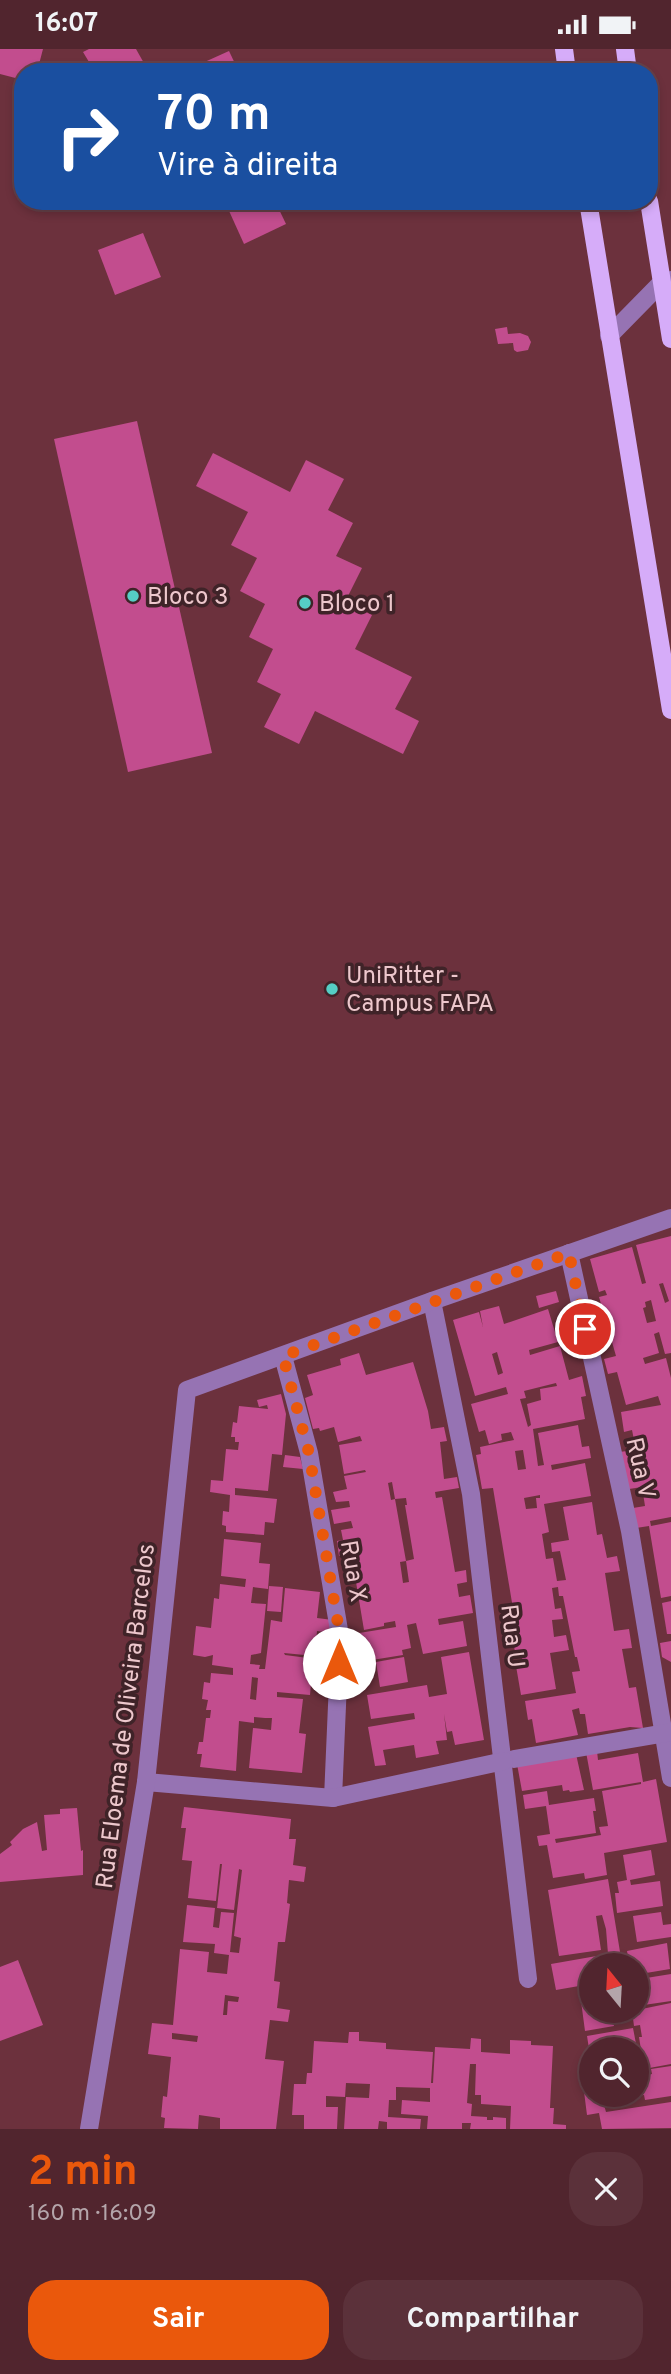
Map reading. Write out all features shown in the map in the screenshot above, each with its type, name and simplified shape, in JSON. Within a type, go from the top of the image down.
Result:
[{"type":"main road","points":[[589,210],[671,710]]},
{"type":"main road","points":[[651,210],[666,281],[671,339]]},
{"type":"street","points":[[609,336],[666,281]]},
{"type":"street","points":[[283,1356],[671,1218]]},
{"type":"street","name":"Rua V","points":[[569,1253],[630,1531],[668,1732],[671,1778]]},
{"type":"street","name":"Rua U","points":[[432,1301],[471,1494],[509,1760],[528,1979]]},
{"type":"street","name":"Rua Eloema de Oliveira Barcelos","points":[[89,2129],[146,1783],[187,1390],[283,1356]]},
{"type":"street","name":"Rua X","points":[[283,1356],[309,1453],[340,1636],[333,1798]]},
{"type":"street","points":[[146,1783],[333,1798],[509,1760],[668,1732]]},
{"type":"building","points":[[0,49],[43,49],[39,63],[14,63],[14,78],[0,74]]},
{"type":"building","points":[[89,49],[136,49],[144,63],[90,63],[83,52]]},
{"type":"building","points":[[229,51],[235,63],[202,63]]},
{"type":"building","points":[[229,210],[279,210],[286,224],[244,244]]},
{"type":"building","points":[[143,233],[161,277],[115,295],[98,250]]},
{"type":"building","points":[[507,327],[508,334],[520,333],[528,336],[531,342],[528,350],[517,352],[513,343],[498,344],[495,329]]},
{"type":"building","name":"Bloco 3","points":[[137,421],[212,753],[128,772],[54,439]]},
{"type":"building","name":"Bloco 1","points":[[213,453],[290,492],[306,460],[344,479],[328,510],[353,523],[336,556],[362,568],[345,602],[372,615],[355,649],[412,677],[395,709],[419,721],[403,754],[315,711],[299,744],[264,727],[281,694],[257,682],[273,649],[249,637],[265,604],[240,591],[257,558],[231,545],[248,512],[196,486]]},
{"type":"building","points":[[671,1236],[671,1353],[665,1354],[659,1332],[654,1334],[659,1353],[643,1358],[645,1364],[666,1358],[671,1378],[671,1517],[650,1521],[651,1526],[671,1522],[671,1596],[661,1598],[649,1526],[636,1528],[633,1508],[645,1506],[642,1487],[629,1489],[619,1452],[636,1450],[632,1430],[624,1432],[621,1412],[661,1405],[658,1396],[626,1405],[617,1372],[608,1374],[604,1359],[616,1356],[599,1297],[607,1295],[605,1290],[599,1292],[590,1259],[632,1247],[642,1284],[646,1283],[636,1245]],"holes":[[[663,1283],[669,1301],[665,1303],[659,1284]],[[651,1300],[656,1321],[647,1323],[643,1308],[646,1307],[645,1302]]]},
{"type":"building","points":[[556,1291],[559,1302],[539,1308],[536,1296]]},
{"type":"building","points":[[499,1306],[504,1324],[548,1309],[558,1342],[529,1350],[530,1355],[560,1346],[569,1380],[582,1376],[586,1396],[581,1397],[585,1419],[533,1429],[538,1466],[544,1465],[538,1433],[578,1425],[582,1447],[589,1446],[591,1458],[551,1465],[552,1470],[585,1463],[591,1496],[544,1504],[549,1532],[542,1534],[546,1559],[553,1558],[557,1581],[566,1580],[560,1551],[552,1552],[551,1543],[569,1540],[563,1507],[592,1502],[597,1535],[602,1534],[607,1558],[617,1556],[620,1571],[605,1573],[614,1631],[629,1629],[632,1648],[622,1649],[629,1688],[636,1687],[643,1728],[630,1727],[588,1734],[585,1714],[580,1714],[579,1708],[572,1710],[578,1735],[536,1743],[532,1719],[528,1720],[525,1701],[576,1693],[572,1672],[580,1671],[563,1596],[559,1596],[558,1587],[552,1588],[555,1609],[561,1608],[563,1619],[552,1620],[554,1637],[566,1635],[569,1650],[550,1653],[556,1689],[521,1695],[516,1666],[523,1665],[522,1657],[516,1658],[513,1640],[518,1639],[493,1488],[482,1489],[476,1455],[481,1454],[480,1447],[514,1440],[511,1432],[501,1434],[502,1440],[489,1444],[485,1430],[479,1432],[471,1404],[508,1394],[506,1387],[475,1396],[453,1320],[479,1312],[483,1327],[480,1311]],"holes":[[[497,1352],[503,1373],[498,1375],[492,1354]],[[556,1383],[557,1386],[540,1389],[541,1400],[527,1404],[531,1425],[528,1427],[520,1399],[526,1398],[524,1391]],[[523,1450],[526,1469],[518,1470],[515,1451]],[[540,1495],[540,1498],[536,1498],[537,1508],[526,1509],[524,1498]]]},
{"type":"building","points":[[359,1353],[366,1375],[413,1362],[431,1429],[444,1427],[447,1441],[440,1442],[444,1479],[457,1477],[459,1488],[435,1492],[436,1498],[442,1497],[455,1572],[466,1570],[467,1582],[457,1584],[459,1597],[470,1595],[473,1613],[438,1619],[439,1625],[463,1621],[467,1646],[423,1654],[416,1623],[407,1625],[411,1648],[402,1650],[403,1655],[372,1660],[369,1644],[350,1648],[347,1635],[396,1627],[395,1621],[364,1630],[354,1570],[359,1569],[357,1553],[339,1556],[337,1541],[343,1540],[341,1530],[353,1528],[351,1521],[334,1524],[331,1510],[350,1507],[349,1501],[336,1502],[333,1492],[347,1489],[344,1476],[366,1472],[344,1474],[339,1445],[362,1441],[360,1436],[338,1442],[334,1427],[320,1431],[319,1428],[313,1429],[305,1398],[313,1395],[307,1375],[341,1365],[340,1359]],"holes":[[[392,1482],[395,1499],[391,1500],[388,1483]],[[406,1498],[414,1559],[406,1561],[395,1499]],[[406,1561],[409,1582],[403,1583],[400,1562]]]},
{"type":"building","points":[[281,1394],[286,1414],[282,1455],[272,1454],[268,1491],[235,1488],[235,1495],[277,1499],[274,1523],[265,1522],[264,1535],[226,1532],[226,1526],[222,1525],[223,1511],[229,1512],[230,1495],[210,1492],[211,1480],[223,1481],[226,1449],[238,1450],[239,1442],[235,1442],[235,1437],[231,1437],[233,1422],[237,1423],[239,1406],[268,1409],[267,1405],[259,1407],[257,1400]]},
{"type":"building","points":[[285,1455],[300,1457],[303,1469],[283,1467]]},
{"type":"building","points":[[224,1539],[261,1543],[259,1563],[270,1564],[268,1589],[253,1587],[251,1603],[266,1604],[261,1653],[251,1655],[250,1664],[260,1665],[259,1669],[265,1669],[271,1620],[282,1622],[285,1588],[320,1592],[317,1618],[333,1620],[331,1633],[317,1631],[315,1656],[284,1653],[313,1661],[310,1695],[277,1692],[277,1697],[303,1699],[299,1733],[306,1734],[302,1773],[249,1768],[253,1728],[271,1730],[272,1718],[254,1717],[254,1723],[239,1721],[236,1771],[200,1767],[202,1754],[197,1754],[199,1742],[203,1742],[206,1718],[210,1718],[211,1710],[206,1710],[208,1700],[202,1699],[204,1682],[210,1683],[211,1673],[233,1675],[233,1668],[212,1665],[213,1655],[193,1655],[196,1626],[211,1628],[214,1598],[219,1599],[220,1584],[245,1587],[246,1579],[221,1576]],"holes":[[[252,1677],[258,1678],[256,1700],[250,1699]]]},
{"type":"building","points":[[269,1586],[283,1587],[281,1612],[267,1611]]},
{"type":"building","points":[[671,1601],[671,1634],[667,1634],[662,1603]]},
{"type":"building","points":[[671,1641],[671,1662],[662,1657],[660,1643]]},
{"type":"building","points":[[469,1652],[484,1740],[455,1745],[452,1731],[447,1732],[444,1714],[447,1740],[436,1741],[439,1754],[416,1758],[414,1745],[383,1750],[386,1765],[375,1766],[368,1727],[415,1719],[414,1713],[371,1719],[367,1695],[427,1685],[429,1697],[447,1694],[441,1657]]},
{"type":"building","points":[[404,1657],[408,1682],[380,1687],[376,1662]]},
{"type":"building","points":[[597,1751],[598,1760],[638,1753],[643,1782],[656,1779],[667,1842],[604,1853],[607,1875],[585,1879],[584,1873],[553,1878],[547,1845],[539,1846],[537,1836],[550,1834],[546,1806],[525,1809],[523,1795],[547,1791],[549,1805],[594,1798],[596,1833],[555,1839],[556,1843],[601,1835],[599,1827],[608,1826],[602,1791],[641,1782],[593,1790],[586,1752]]},
{"type":"building","points":[[576,1754],[584,1790],[563,1791],[562,1785],[522,1791],[517,1764]]},
{"type":"building","points":[[184,1807],[291,1819],[289,1839],[296,1839],[293,1865],[306,1867],[304,1882],[289,1880],[287,1903],[290,1904],[285,1942],[278,1942],[274,1981],[280,1982],[277,2008],[290,2010],[288,2022],[270,2020],[265,2059],[284,2061],[276,2129],[220,2129],[220,2118],[199,2115],[198,2129],[164,2128],[165,2118],[161,2117],[163,2096],[167,2097],[171,2057],[148,2054],[152,2023],[173,2025],[180,1949],[209,1952],[207,1972],[227,1974],[229,1955],[214,1953],[215,1944],[183,1942],[187,1905],[215,1908],[213,1927],[219,1928],[221,1912],[234,1913],[230,1952],[239,1953],[241,1938],[234,1936],[242,1870],[239,1869],[234,1910],[217,1908],[222,1864],[216,1901],[188,1898],[192,1861],[182,1860],[186,1828],[181,1828]],"holes":[[[225,1995],[239,1997],[238,2002],[228,2001],[227,2015],[223,2015]],[[172,2033],[198,2036],[197,2042],[172,2039]]]},
{"type":"building","points":[[77,1808],[81,1851],[83,1850],[83,1875],[0,1882],[0,1854],[12,1845],[10,1842],[23,1829],[37,1822],[42,1851],[47,1850],[44,1815],[60,1814],[60,1809]]},
{"type":"building","points":[[651,1850],[655,1875],[630,1880],[631,1885],[660,1881],[663,1906],[617,1913],[617,1882],[627,1880],[623,1855]]},
{"type":"building","points":[[608,1879],[620,1953],[608,1953],[602,1915],[596,1916],[601,1950],[559,1956],[548,1890]]},
{"type":"building","points":[[661,1912],[663,1925],[671,1924],[671,1937],[637,1942],[633,1916]]},
{"type":"building","points":[[667,1943],[670,1969],[649,1972],[649,1953],[627,1951]]},
{"type":"building","points":[[579,1959],[579,1986],[556,1990],[551,1964]]},
{"type":"building","points":[[18,1960],[43,2025],[0,2041],[0,1967]]},
{"type":"building","points":[[671,1974],[671,2001],[649,2004],[649,1978]]},
{"type":"building","points":[[671,2003],[671,2064],[649,2068],[649,2037],[642,2037],[640,2025],[634,2026],[634,2023],[649,2023],[649,2008]]},
{"type":"building","points":[[584,2023],[613,2023],[614,2026],[585,2031]]},
{"type":"building","points":[[633,2028],[635,2037],[587,2037]]},
{"type":"building","points":[[349,2032],[359,2032],[359,2041],[386,2043],[386,2049],[433,2052],[431,2083],[435,2047],[470,2049],[471,2038],[481,2039],[481,2052],[510,2054],[510,2040],[553,2046],[550,2108],[554,2108],[553,2124],[566,2125],[566,2129],[510,2129],[511,2106],[481,2104],[481,2095],[475,2095],[476,2064],[470,2064],[467,2103],[472,2104],[471,2116],[487,2117],[487,2120],[493,2120],[493,2117],[506,2118],[506,2129],[470,2129],[471,2123],[462,2123],[462,2129],[427,2129],[428,2116],[401,2114],[402,2100],[430,2102],[430,2088],[396,2087],[396,2100],[389,2100],[388,2117],[421,2119],[420,2129],[387,2129],[387,2122],[379,2121],[378,2129],[344,2129],[346,2097],[369,2098],[370,2084],[346,2083],[345,2097],[326,2096],[326,2107],[338,2107],[337,2129],[304,2129],[304,2115],[292,2115],[294,2084],[306,2084],[307,2073],[312,2073],[314,2041],[348,2043]]},
{"type":"building","points":[[671,2066],[671,2096],[649,2099],[651,2069]]},
{"type":"building","points":[[671,2102],[671,2128],[602,2129],[599,2113],[587,2115],[586,2107],[605,2107],[606,2112]]},
{"type":"place","name":"Bloco 3","points":[[133,596]]},
{"type":"place","name":"Bloco 1","points":[[305,603]]},
{"type":"place","name":"UniRitter - Campus FAPA","points":[[332,989]]},
{"type":"route","points":[[339,1663],[340,1636],[309,1453],[283,1356],[569,1253],[585,1329]]}]
